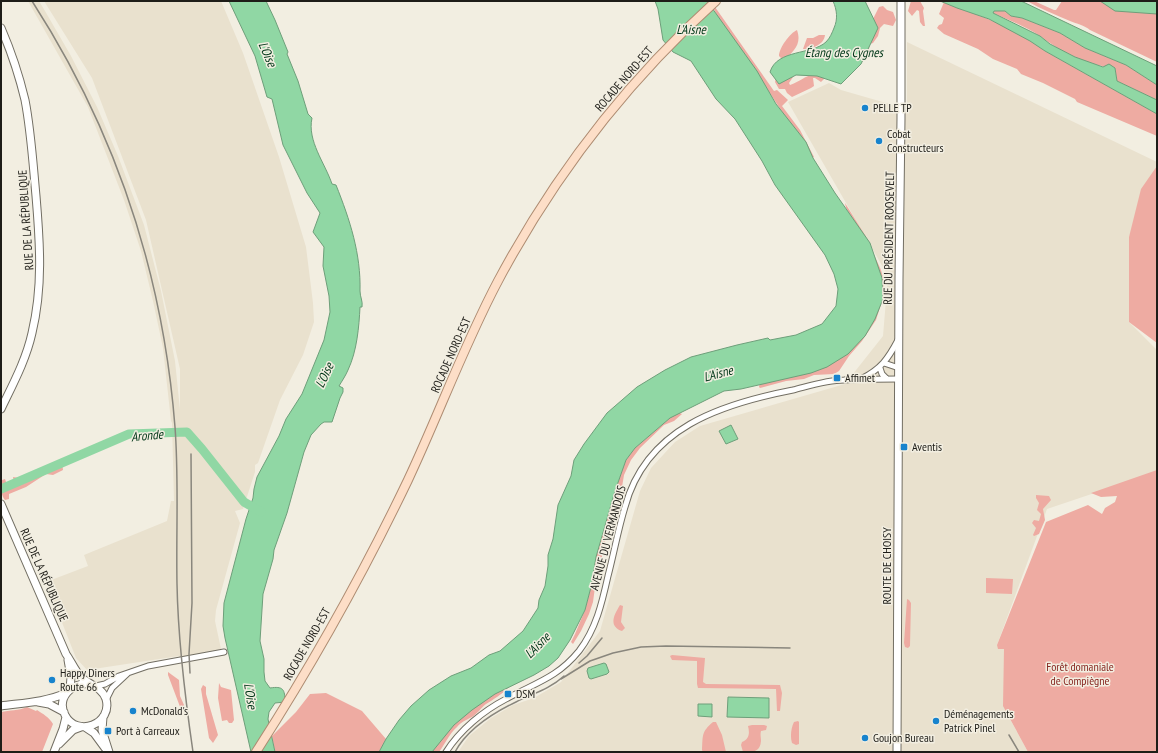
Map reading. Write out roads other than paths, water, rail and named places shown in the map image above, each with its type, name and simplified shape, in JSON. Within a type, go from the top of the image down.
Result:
[{"type":"main road","name":"ROCADE NORD-EST","points":[[256,752],[319,648],[375,545],[432,428],[485,309],[520,242],[571,162],[616,104],[649,66],[716,1]]},
{"type":"main road","name":"RUE DU PRÉSIDENT ROOSEVELT","points":[[899,380],[902,118],[901,1]]},
{"type":"main road","name":"RUE DE LA RÉPUBLIQUE","points":[[1,28],[18,75],[25,100],[30,134],[40,241],[39,292],[32,333],[18,374],[1,408]]},
{"type":"main road","name":"ROUTE DE CHOISY","points":[[897,752],[899,380]]},
{"type":"main road","name":"RUE DE LA RÉPUBLIQUE","points":[[1,504],[66,654],[80,676],[92,685]]},
{"type":"main road","name":"RUE DE LA RÉPUBLIQUE","points":[[66,654],[71,677],[68,691]]},
{"type":"main road","points":[[1,706],[34,702],[56,697],[78,684],[92,685],[103,693],[106,700],[102,730],[108,752]]},
{"type":"main road","points":[[55,750],[64,726],[65,714],[63,702],[68,691]]},
{"type":"main road","points":[[34,702],[49,704],[65,714],[75,725],[83,727],[94,733],[108,752]]},
{"type":"main road","points":[[55,750],[74,730],[95,724],[103,717]]},
{"type":"street","points":[[858,380],[872,374],[880,368],[899,338]]},
{"type":"street","points":[[884,363],[899,368]]},
{"type":"street","points":[[880,368],[882,374],[887,379]]},
{"type":"street","name":"AVENUE DU VERMANDOIS","points":[[446,752],[461,732],[483,714],[506,699],[535,686],[555,674],[579,650],[592,631],[600,612],[624,508],[633,483],[648,459],[660,444],[675,432],[719,409],[763,395],[842,380],[899,380]]},
{"type":"street","points":[[92,685],[105,684],[119,676],[148,666],[224,652]]},
{"type":"street","points":[[106,700],[112,688],[131,671]]},
{"type":"water","name":"L'Oise","points":[[229,1],[266,1],[275,20],[288,52],[287,54],[298,81],[308,114],[312,118],[311,127],[314,143],[332,184],[336,185],[354,237],[359,264],[360,293],[362,303],[362,307],[360,307],[354,355],[339,386],[343,388],[343,392],[332,422],[324,422],[321,424],[311,435],[304,452],[287,513],[274,550],[273,559],[263,594],[260,641],[264,659],[265,681],[270,688],[282,689],[284,691],[285,698],[285,702],[275,703],[269,712],[268,719],[275,752],[251,752],[225,638],[223,626],[224,603],[253,498],[257,477],[279,436],[286,419],[302,394],[324,340],[330,312],[329,296],[323,266],[324,247],[313,232],[320,213],[307,193],[283,145],[272,99],[267,97],[255,56]]},
{"type":"water","name":"L'Aisne","points":[[655,1],[707,1],[757,71],[776,104],[806,142],[813,158],[835,193],[870,243],[882,278],[883,299],[875,319],[865,336],[848,354],[827,367],[811,373],[741,389],[724,391],[670,418],[635,448],[626,460],[615,491],[596,557],[591,587],[585,610],[570,640],[558,658],[549,666],[495,694],[472,710],[454,725],[432,752],[379,752],[399,720],[411,706],[429,690],[451,676],[471,668],[489,655],[500,651],[523,631],[538,608],[539,600],[545,586],[548,555],[553,539],[558,505],[571,476],[574,460],[607,413],[637,387],[665,370],[691,357],[768,338],[770,340],[796,335],[822,324],[836,306],[838,289],[834,274],[825,255],[775,185],[762,161],[735,119],[716,99],[691,61],[673,52],[663,40],[658,9]]},
{"type":"water","name":"Étang des Cygnes","points":[[833,1],[865,1],[878,28],[861,64],[841,84],[817,76],[796,75],[779,84],[770,72],[780,59],[820,46],[830,37],[836,18],[836,11]]},
{"type":"water","points":[[940,1],[1021,1],[1157,66],[1157,85],[1126,65],[1085,48],[1060,33],[1022,18],[1011,16],[1005,11],[994,11],[993,13],[1040,36],[1050,44],[1075,57],[1103,67],[1109,64],[1115,68],[1117,81],[1157,100],[1157,114],[989,19]]},
{"type":"water","points":[[1100,1],[1157,1],[1157,14],[1115,11]]},
{"type":"water","points":[[731,425],[738,439],[726,444],[719,431]]},
{"type":"water","points":[[604,663],[606,664],[609,672],[607,674],[591,679],[589,678],[587,671],[588,668]]},
{"type":"water","points":[[728,697],[769,698],[769,718],[727,717]]},
{"type":"water","points":[[698,704],[712,704],[712,717],[698,716]]},
{"type":"waterway","name":"Aronde","points":[[1,489],[129,434],[187,432],[244,502],[261,512]]},
{"type":"railway","points":[[32,1],[88,100],[111,152],[130,205],[146,259],[159,314],[169,370],[175,427],[177,467],[177,584],[180,647],[193,752]]},
{"type":"railway","points":[[190,673],[189,654],[192,603],[191,454]]},
{"type":"railway","points":[[579,663],[602,638]]},
{"type":"railway","points":[[561,679],[590,661],[613,653],[641,647],[790,648]]},
{"type":"railway","points":[[455,752],[466,736],[481,723],[507,706],[547,688],[559,681],[564,676]]},
{"type":"railway","points":[[1009,735],[1019,752]]},
{"type":"place","name":"PELLE TP","points":[[865,108]]},
{"type":"place","name":"Cobat Constructeurs","points":[[879,141]]},
{"type":"place","name":"Affimet","points":[[837,378]]},
{"type":"place","name":"Aventis","points":[[904,447]]},
{"type":"place","name":"Happy Diners Route 66","points":[[52,680]]},
{"type":"place","name":"DSM","points":[[508,694]]},
{"type":"place","name":"McDonald's","points":[[133,711]]},
{"type":"place","name":"Déménagements Patrick Pinel","points":[[936,721]]},
{"type":"place","name":"Port à Carreaux","points":[[108,731]]},
{"type":"place","name":"Goujon Bureau","points":[[865,738]]},
{"type":"park label","name":"Forêt domaniale de Compiègne","points":[[1080,674]]}]
